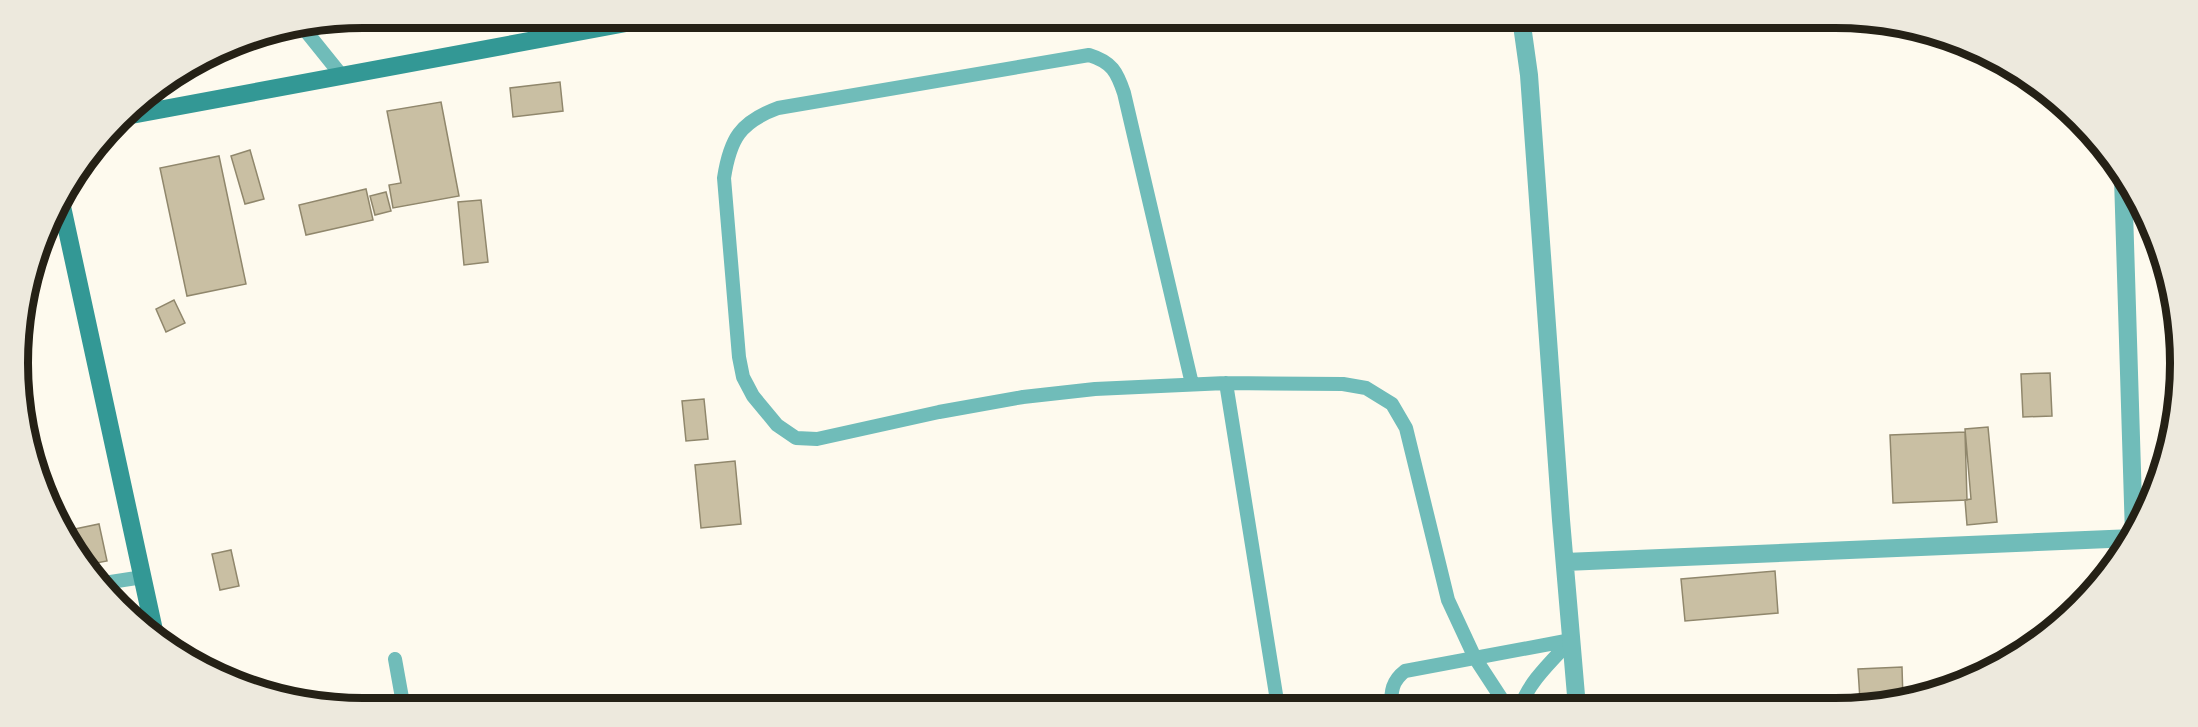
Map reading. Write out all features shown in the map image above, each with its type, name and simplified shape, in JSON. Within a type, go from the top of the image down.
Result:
[{"type":"street","points":[[142,113],[599,28]]},
{"type":"street","points":[[1522,28],[1529,75],[1576,698]]},
{"type":"street","points":[[2123,194],[2132,517]]},
{"type":"street","points":[[63,215],[152,623]]},
{"type":"street","points":[[1565,562],[2122,537]]},
{"type":"lane","points":[[308,33],[342,76]]},
{"type":"lane","points":[[1192,384],[1124,93],[1117,72],[1101,59],[1089,55],[778,108],[761,114],[741,129],[728,158],[724,178],[739,357],[743,377],[753,396],[777,425],[796,438],[817,439],[939,412],[1023,397],[1095,389],[1226,383],[1343,384],[1366,388],[1392,405],[1406,428],[1448,600],[1475,658],[1501,698]]},
{"type":"lane","points":[[1226,383],[1277,698]]},
{"type":"lane","points":[[110,582],[143,577]]},
{"type":"lane","points":[[1391,698],[1395,678],[1405,671],[1571,640]]},
{"type":"lane","points":[[1524,698],[1545,668],[1571,640]]},
{"type":"lane","points":[[395,659],[402,698]]},
{"type":"building","points":[[560,82],[563,111],[513,117],[510,88]]},
{"type":"building","points":[[441,102],[459,196],[393,208],[389,185],[401,183],[387,111]]},
{"type":"building","points":[[250,150],[264,199],[245,204],[231,156]]},
{"type":"building","points":[[219,156],[246,284],[187,296],[160,168]]},
{"type":"building","points":[[366,189],[373,220],[306,235],[299,205]]},
{"type":"building","points":[[386,192],[391,211],[375,215],[370,196]]},
{"type":"building","points":[[481,200],[488,262],[464,265],[458,202]]},
{"type":"building","points":[[174,300],[185,323],[166,332],[156,309]]},
{"type":"building","points":[[2050,373],[2052,416],[2023,417],[2021,374]]},
{"type":"building","points":[[704,399],[708,439],[686,441],[682,401]]},
{"type":"building","points":[[1988,427],[1997,522],[1967,525],[1965,500],[1971,499],[1965,429]]},
{"type":"building","points":[[1965,432],[1967,500],[1893,503],[1890,435]]},
{"type":"building","points":[[735,461],[741,524],[701,528],[695,465]]},
{"type":"building","points":[[99,524],[107,561],[95,563],[72,530]]},
{"type":"building","points":[[231,550],[239,586],[220,590],[212,554]]},
{"type":"building","points":[[1775,571],[1778,613],[1685,621],[1681,579]]},
{"type":"building","points":[[1902,667],[1903,691],[1860,698],[1858,669]]}]
